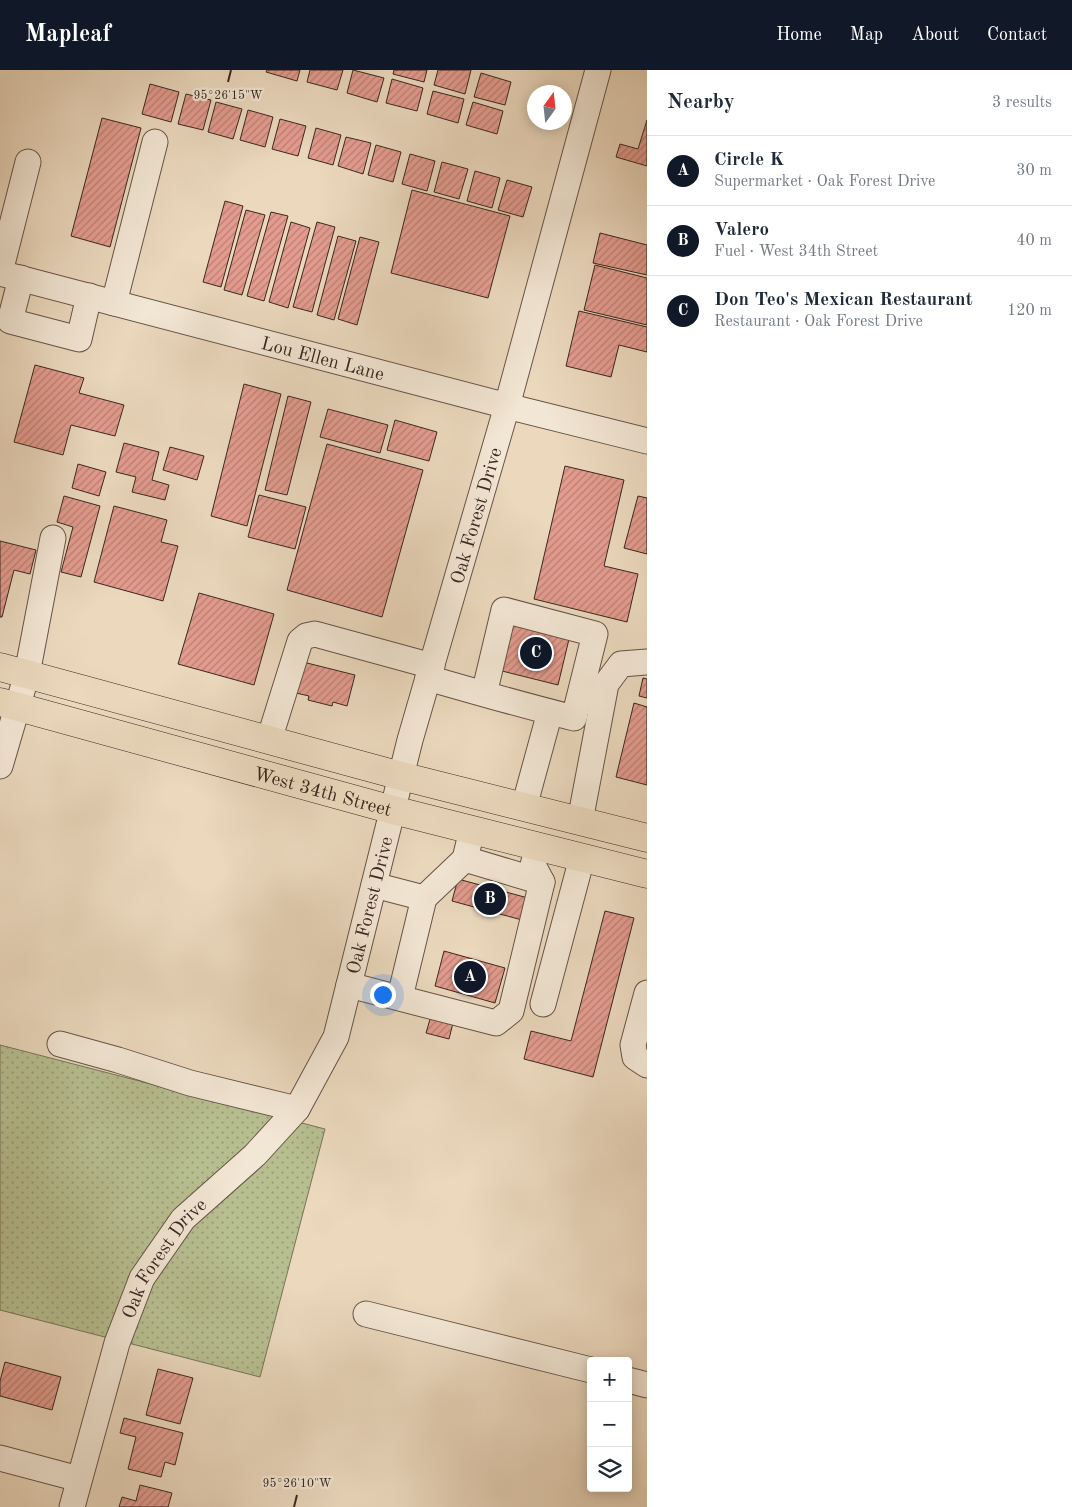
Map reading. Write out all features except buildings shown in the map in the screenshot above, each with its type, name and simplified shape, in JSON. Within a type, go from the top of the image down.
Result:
[{"type":"main road","name":"West 34th Street","points":[[0,667],[401,776],[647,838]]},
{"type":"main road","name":"West 34th Street","points":[[9,705],[393,810],[647,874]]},
{"type":"street","name":"Oak Forest Drive","points":[[72,1507],[117,1344],[142,1278],[183,1219],[255,1155],[297,1109],[336,1037],[401,776],[507,406],[598,70]]},
{"type":"street","points":[[114,303],[155,142]]},
{"type":"street","points":[[28,162],[7,274],[5,320],[78,339],[89,296]]},
{"type":"street","name":"Lou Ellen Lane","points":[[7,274],[507,406],[647,440]]},
{"type":"street","points":[[0,765],[9,705],[27,674],[54,538]]},
{"type":"street","points":[[269,740],[300,641],[306,636],[315,634],[430,672],[484,694],[574,718],[595,634],[504,610],[484,694]]},
{"type":"street","points":[[580,821],[606,684],[620,664],[647,662]]},
{"type":"street","points":[[524,807],[550,712]]},
{"type":"street","points":[[400,997],[424,898],[465,859],[472,830]]},
{"type":"street","points":[[349,984],[496,1023],[511,1011],[542,882],[533,865],[538,847]]},
{"type":"street","points":[[543,1004],[582,858]]},
{"type":"street","points":[[465,859],[542,882]]},
{"type":"street","points":[[374,885],[424,898]]},
{"type":"street","points":[[647,993],[633,1045],[635,1057],[647,1065]]},
{"type":"street","points":[[60,1044],[190,1083],[297,1109]]},
{"type":"street","points":[[366,1314],[587,1369]]},
{"type":"street","points":[[632,1381],[647,1385]]},
{"type":"street","points":[[0,1458],[79,1479]]},
{"type":"green space","points":[[0,1045],[325,1129],[260,1377],[0,1310]]},
{"type":"place","name":"Don Teo's Mexican Restaurant","points":[[536,653]]},
{"type":"place","name":"Valero","points":[[490,899]]},
{"type":"place","name":"Circle K","points":[[470,977]]}]
